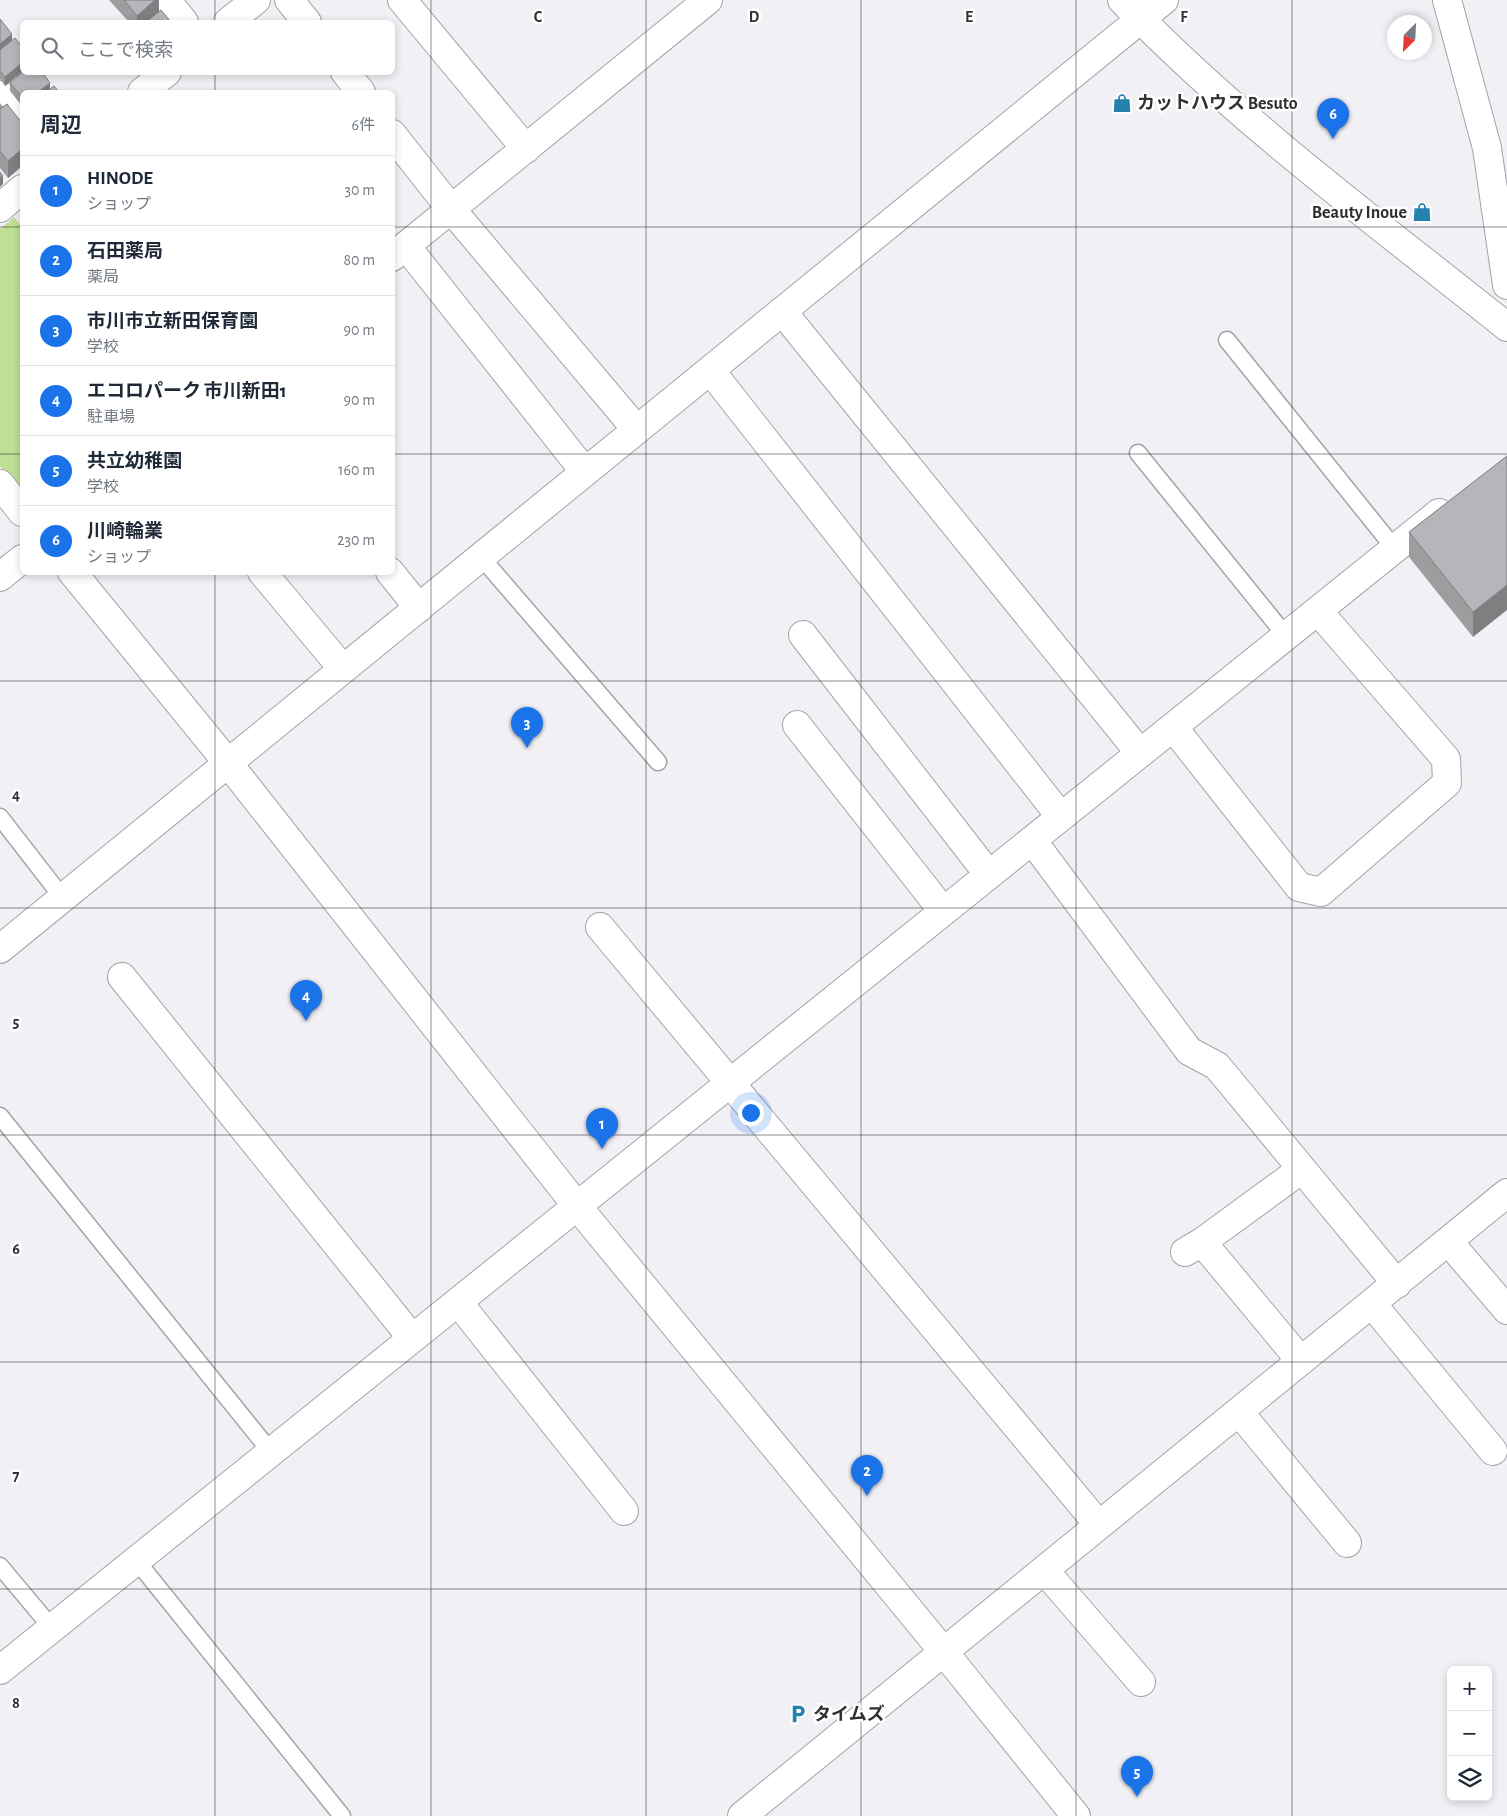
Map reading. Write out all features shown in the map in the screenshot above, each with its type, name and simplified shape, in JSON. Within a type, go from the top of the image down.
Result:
[{"type":"street","points":[[166,0],[182,20]]},
{"type":"street","points":[[231,20],[256,0]]},
{"type":"street","points":[[289,0],[304,20]]},
{"type":"street","points":[[402,0],[526,149]]},
{"type":"street","points":[[586,472],[399,252],[708,0]]},
{"type":"street","points":[[0,949],[782,312],[1131,9],[1164,0]]},
{"type":"street","points":[[1447,0],[1487,148],[1507,285]]},
{"type":"street","points":[[1131,9],[1252,123],[1507,327]]},
{"type":"street","points":[[144,90],[163,75]]},
{"type":"street","points":[[347,75],[359,90]]},
{"type":"street","points":[[0,95],[20,120]]},
{"type":"street","points":[[395,138],[451,209],[637,430]]},
{"type":"street","points":[[0,208],[20,192]]},
{"type":"street","points":[[782,312],[1140,754]]},
{"type":"street","points":[[710,370],[1061,817]]},
{"type":"street","points":[[0,484],[20,509]]},
{"type":"street","points":[[0,1670],[1455,500]]},
{"type":"street","points":[[0,577],[20,561]]},
{"type":"street","points":[[74,575],[228,763],[577,1206],[943,1651],[1076,1816]]},
{"type":"street","points":[[265,575],[343,669]]},
{"type":"street","points":[[392,575],[419,608]]},
{"type":"street","points":[[1173,727],[1299,886],[1321,892],[1447,783],[1446,759],[1318,610]]},
{"type":"street","points":[[803,634],[989,874]]},
{"type":"street","points":[[797,725],[943,912]]},
{"type":"street","points":[[1032,840],[1189,1051],[1217,1066],[1397,1284]]},
{"type":"street","points":[[600,927],[1099,1525]]},
{"type":"street","points":[[122,977],[412,1338]]},
{"type":"street","points":[[1301,1361],[1194,1247],[1302,1169]]},
{"type":"street","points":[[742,1816],[1507,1193]]},
{"type":"street","points":[[1448,1241],[1507,1310]]},
{"type":"street","points":[[458,1302],[624,1511]]},
{"type":"street","points":[[1372,1304],[1493,1451]]},
{"type":"street","points":[[1239,1412],[1347,1543]]},
{"type":"street","points":[[1044,1570],[1141,1682]]},
{"type":"lane","points":[[1227,340],[1395,548]]},
{"type":"lane","points":[[1138,454],[1286,636]]},
{"type":"lane","points":[[481,557],[658,762]]},
{"type":"lane","points":[[0,817],[62,898]]},
{"type":"lane","points":[[0,1116],[271,1452]]},
{"type":"lane","points":[[136,1560],[342,1816]]},
{"type":"lane","points":[[0,1566],[52,1628]]},
{"type":"green space","points":[[14,217],[20,224],[20,491],[0,466],[0,229]]},
{"type":"building","points":[[124,0],[155,0],[137,16]]},
{"type":"building","points":[[161,10],[169,20],[148,20]]},
{"type":"building","points":[[0,19],[12,34],[0,44]]},
{"type":"building","points":[[15,38],[20,44],[20,65],[5,77],[0,71],[0,50]]},
{"type":"building","points":[[20,75],[44,75],[50,83],[41,90],[20,90],[20,95],[10,83]]},
{"type":"building","points":[[54,86],[57,90],[49,90]]},
{"type":"building","points":[[7,104],[20,120],[20,151],[8,161],[0,151],[0,109]]},
{"type":"building","points":[[1507,456],[1507,585],[1473,612],[1409,532]]},
{"type":"place","name":"カットハウス Besuto","points":[[1122,103]]},
{"type":"place","name":"川崎輪業","points":[[1333,139]]},
{"type":"place","name":"Beauty Inoue","points":[[1422,212]]},
{"type":"place","name":"市川市立新田保育園","points":[[527,748]]},
{"type":"place","name":"エコロパーク 市川新田1","points":[[306,1021]]},
{"type":"place","name":"HINODE","points":[[602,1149]]},
{"type":"place","name":"石田薬局","points":[[867,1496]]},
{"type":"place","name":"タイムズ","points":[[798,1714]]},
{"type":"place","name":"共立幼稚園","points":[[1137,1797]]}]
